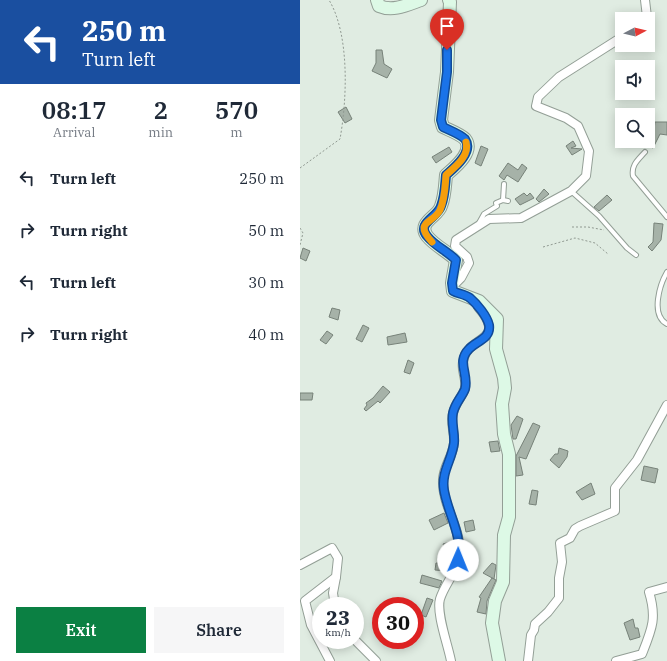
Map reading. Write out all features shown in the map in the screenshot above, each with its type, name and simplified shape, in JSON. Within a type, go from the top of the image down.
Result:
[{"type":"main road","points":[[377,0],[379,6],[386,9],[399,8],[421,0]]},
{"type":"main road","points":[[449,0],[447,72],[441,120],[443,127],[464,138],[467,148],[466,153],[455,167],[446,175],[442,205],[439,212],[426,222],[424,229],[431,241],[456,260],[453,291],[479,301],[492,312],[497,319],[496,349],[504,378],[502,404],[504,434],[509,454],[509,517],[504,535],[503,582],[496,601],[492,623],[499,661]]},
{"type":"street","points":[[645,0],[646,12]]},
{"type":"street","points":[[453,286],[461,278],[469,263],[467,257],[455,246],[456,240],[489,219],[520,218],[571,191],[586,176],[589,151],[585,138],[578,126],[566,118],[536,106],[538,97],[559,77],[615,41]]},
{"type":"street","points":[[451,661],[439,608],[440,599],[458,560],[460,552],[459,537],[444,492],[443,480],[454,442],[452,414],[457,400],[465,389],[466,377],[462,367],[463,359],[468,349],[485,337],[489,331],[489,324],[484,315],[469,297]]},
{"type":"street","points":[[528,661],[531,635],[535,624],[548,612],[559,598],[559,578],[562,562],[560,543],[570,538],[575,529],[580,526],[615,511],[616,488],[637,460],[667,405]]},
{"type":"street","points":[[300,565],[332,548],[338,558],[334,597]]},
{"type":"street","points":[[330,661],[311,625],[305,601],[336,577]]},
{"type":"street","points":[[616,661],[642,654],[652,629],[654,619],[654,607],[649,592],[667,587]]},
{"type":"street","points":[[364,649],[376,661]]},
{"type":"lane","points":[[645,152],[634,164],[632,169],[634,176],[667,217]]},
{"type":"lane","points":[[502,200],[504,184]]},
{"type":"lane","points":[[571,191],[610,228],[627,248],[636,255]]},
{"type":"lane","points":[[478,226],[484,214],[497,206],[496,203],[502,200],[508,201]]},
{"type":"lane","points":[[667,272],[661,283],[658,296],[661,318],[667,324]]},
{"type":"path","points":[[300,168],[340,139],[345,114],[346,81],[336,12],[329,0]]},
{"type":"path","points":[[572,227],[588,227],[602,231],[610,228]]},
{"type":"path","points":[[300,228],[303,233],[300,245]]},
{"type":"path","points":[[543,248],[575,238],[595,243],[608,254]]},
{"type":"building","points":[[376,50],[382,50],[384,64],[392,69],[387,78],[372,71],[376,63]]},
{"type":"building","points":[[346,107],[352,119],[345,123],[338,112]]},
{"type":"building","points":[[655,122],[667,122],[667,135],[660,134],[655,144]]},
{"type":"building","points":[[573,141],[576,146],[571,148],[582,149],[572,155],[566,146]]},
{"type":"building","points":[[481,146],[488,149],[481,166],[475,163]]},
{"type":"building","points":[[449,147],[452,152],[436,163],[432,157]]},
{"type":"building","points":[[508,163],[518,170],[522,164],[527,168],[518,182],[507,175],[504,180],[499,176]]},
{"type":"building","points":[[544,189],[549,194],[539,202],[536,199]]},
{"type":"building","points":[[524,193],[527,196],[530,193],[534,198],[520,205],[515,199]]},
{"type":"building","points":[[607,195],[612,200],[599,211],[594,207]]},
{"type":"building","points":[[654,223],[663,224],[661,240],[652,251],[648,247],[653,242]]},
{"type":"building","points":[[303,248],[310,251],[306,261],[300,258]]},
{"type":"building","points":[[332,308],[340,310],[338,320],[329,317]]},
{"type":"building","points":[[363,325],[369,328],[362,342],[356,339]]},
{"type":"building","points":[[327,331],[333,335],[326,344],[320,340]]},
{"type":"building","points":[[405,333],[407,342],[388,345],[387,337]]},
{"type":"building","points":[[408,360],[414,363],[410,374],[404,372]]},
{"type":"building","points":[[383,386],[390,392],[380,403],[378,401],[366,411],[364,409],[367,405],[366,403],[373,398]]},
{"type":"building","points":[[300,393],[313,393],[312,400],[300,400]]},
{"type":"building","points":[[517,416],[523,419],[516,439],[513,439],[511,425]]},
{"type":"building","points":[[533,423],[540,426],[526,459],[519,457],[523,475],[516,476],[516,456]]},
{"type":"building","points":[[498,441],[500,451],[491,452],[489,442]]},
{"type":"building","points":[[559,448],[568,451],[567,457],[559,468],[550,460],[555,454],[558,454]]},
{"type":"building","points":[[644,466],[658,469],[655,483],[641,480]]},
{"type":"building","points":[[591,483],[595,494],[582,500],[576,492]]},
{"type":"building","points":[[532,490],[538,491],[536,505],[529,504]]},
{"type":"building","points":[[444,513],[448,523],[434,530],[429,520]]},
{"type":"building","points":[[473,520],[475,530],[466,532],[464,522]]},
{"type":"building","points":[[453,541],[454,551],[447,554],[443,544]]},
{"type":"building","points":[[436,563],[450,564],[450,567],[448,571],[435,570]]},
{"type":"building","points":[[492,563],[496,565],[494,579],[483,573]]},
{"type":"building","points":[[422,575],[442,581],[439,588],[420,583]]},
{"type":"building","points":[[492,578],[496,580],[487,601],[486,614],[477,612],[481,598],[479,597]]},
{"type":"building","points":[[427,598],[433,600],[426,617],[424,616],[424,606]]},
{"type":"building","points":[[633,619],[635,628],[638,628],[640,637],[630,640],[624,623]]},
{"type":"slow traffic","points":[[432,242],[424,229],[426,222],[439,212],[442,205],[446,175],[455,167],[466,153],[466,142]]},
{"type":"route","points":[[447,50],[447,72],[441,120],[443,127],[464,138],[467,144],[466,153],[455,167],[446,175],[442,205],[439,212],[426,222],[424,229],[431,241],[456,260],[452,283],[453,291],[469,297],[484,315],[489,324],[489,331],[485,337],[468,349],[463,359],[462,367],[466,377],[465,389],[457,400],[452,414],[454,442],[445,467],[443,480],[444,492],[459,537],[460,552],[458,560]]}]
